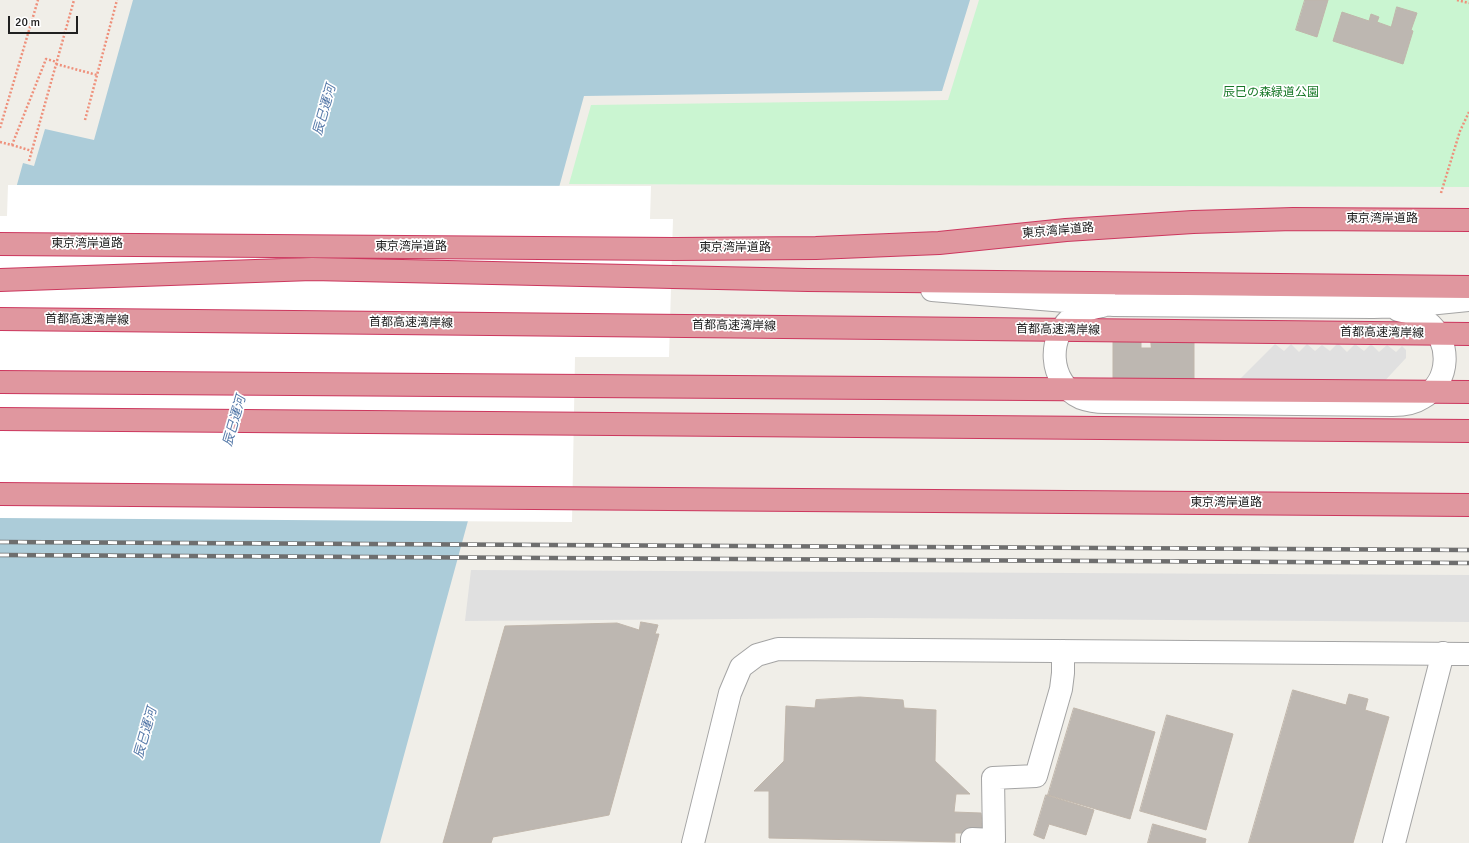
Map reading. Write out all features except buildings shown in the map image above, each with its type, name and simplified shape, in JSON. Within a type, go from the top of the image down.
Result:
[{"type":"highway","name":"東京湾岸道路","points":[[0,244],[675,249],[816,248],[939,243],[1066,230],[1201,222],[1293,219],[1459,220]]},
{"type":"highway","points":[[0,280],[312,269],[808,280],[1469,287]]},
{"type":"highway","name":"首都高速湾岸線","points":[[0,319],[1469,334]]},
{"type":"highway","points":[[0,382],[1469,392]]},
{"type":"highway","points":[[0,419],[1469,431]]},
{"type":"highway","name":"東京湾岸道路","points":[[0,494],[1469,505]]},
{"type":"street","points":[[1459,220],[1469,229]]},
{"type":"street","points":[[808,280],[1114,305],[1373,307],[1408,306],[1469,300]]},
{"type":"street","points":[[1114,305],[1088,310],[1069,320],[1060,332],[1055,346],[1055,361],[1059,375],[1073,393],[1088,400],[1105,402],[1401,405],[1409,404],[1424,398],[1436,387],[1443,372],[1445,356],[1442,340],[1432,326],[1420,317],[1398,310],[1373,307]]},
{"type":"street","points":[[693,843],[730,692],[741,667],[757,656],[778,649],[1469,654]]},
{"type":"street","points":[[972,843],[972,839],[994,840],[993,778],[1036,776],[1061,689],[1063,651]]},
{"type":"street","points":[[1394,843],[1443,653]]},
{"type":"path","points":[[0,128],[38,0]]},
{"type":"path","points":[[29,161],[74,0]]},
{"type":"path","points":[[85,120],[118,0]]},
{"type":"path","points":[[1457,0],[1469,4]]},
{"type":"path","points":[[12,145],[46,59],[97,75]]},
{"type":"path","points":[[1441,193],[1460,131],[1469,112]]},
{"type":"path","points":[[0,142],[32,151]]},
{"type":"green space","name":"辰巳の森緑道公園","points":[[979,0],[1469,0],[1469,187],[569,184],[591,105],[948,100]]},
{"type":"shaded area","points":[[1338,343],[1347,352],[1355,344],[1364,351],[1371,344],[1379,352],[1387,345],[1396,352],[1402,346],[1406,350],[1406,358],[1380,386],[1238,381],[1275,344],[1284,351],[1291,344],[1299,352],[1307,344],[1315,351],[1322,345],[1330,351]]},
{"type":"shaded area","points":[[471,570],[1469,575],[1469,622],[870,618],[465,621]]},
{"type":"water","name":"辰巳運河","points":[[133,0],[970,0],[942,91],[584,96],[380,843],[0,843],[0,246],[23,163],[34,166],[45,129],[94,140]]},
{"type":"pier","points":[[8,185],[651,186],[650,219],[673,219],[669,357],[575,357],[572,522],[0,518],[0,216],[7,216]]},
{"type":"railway","points":[[0,542],[1469,550]]},
{"type":"railway","points":[[0,555],[1469,563]]}]
